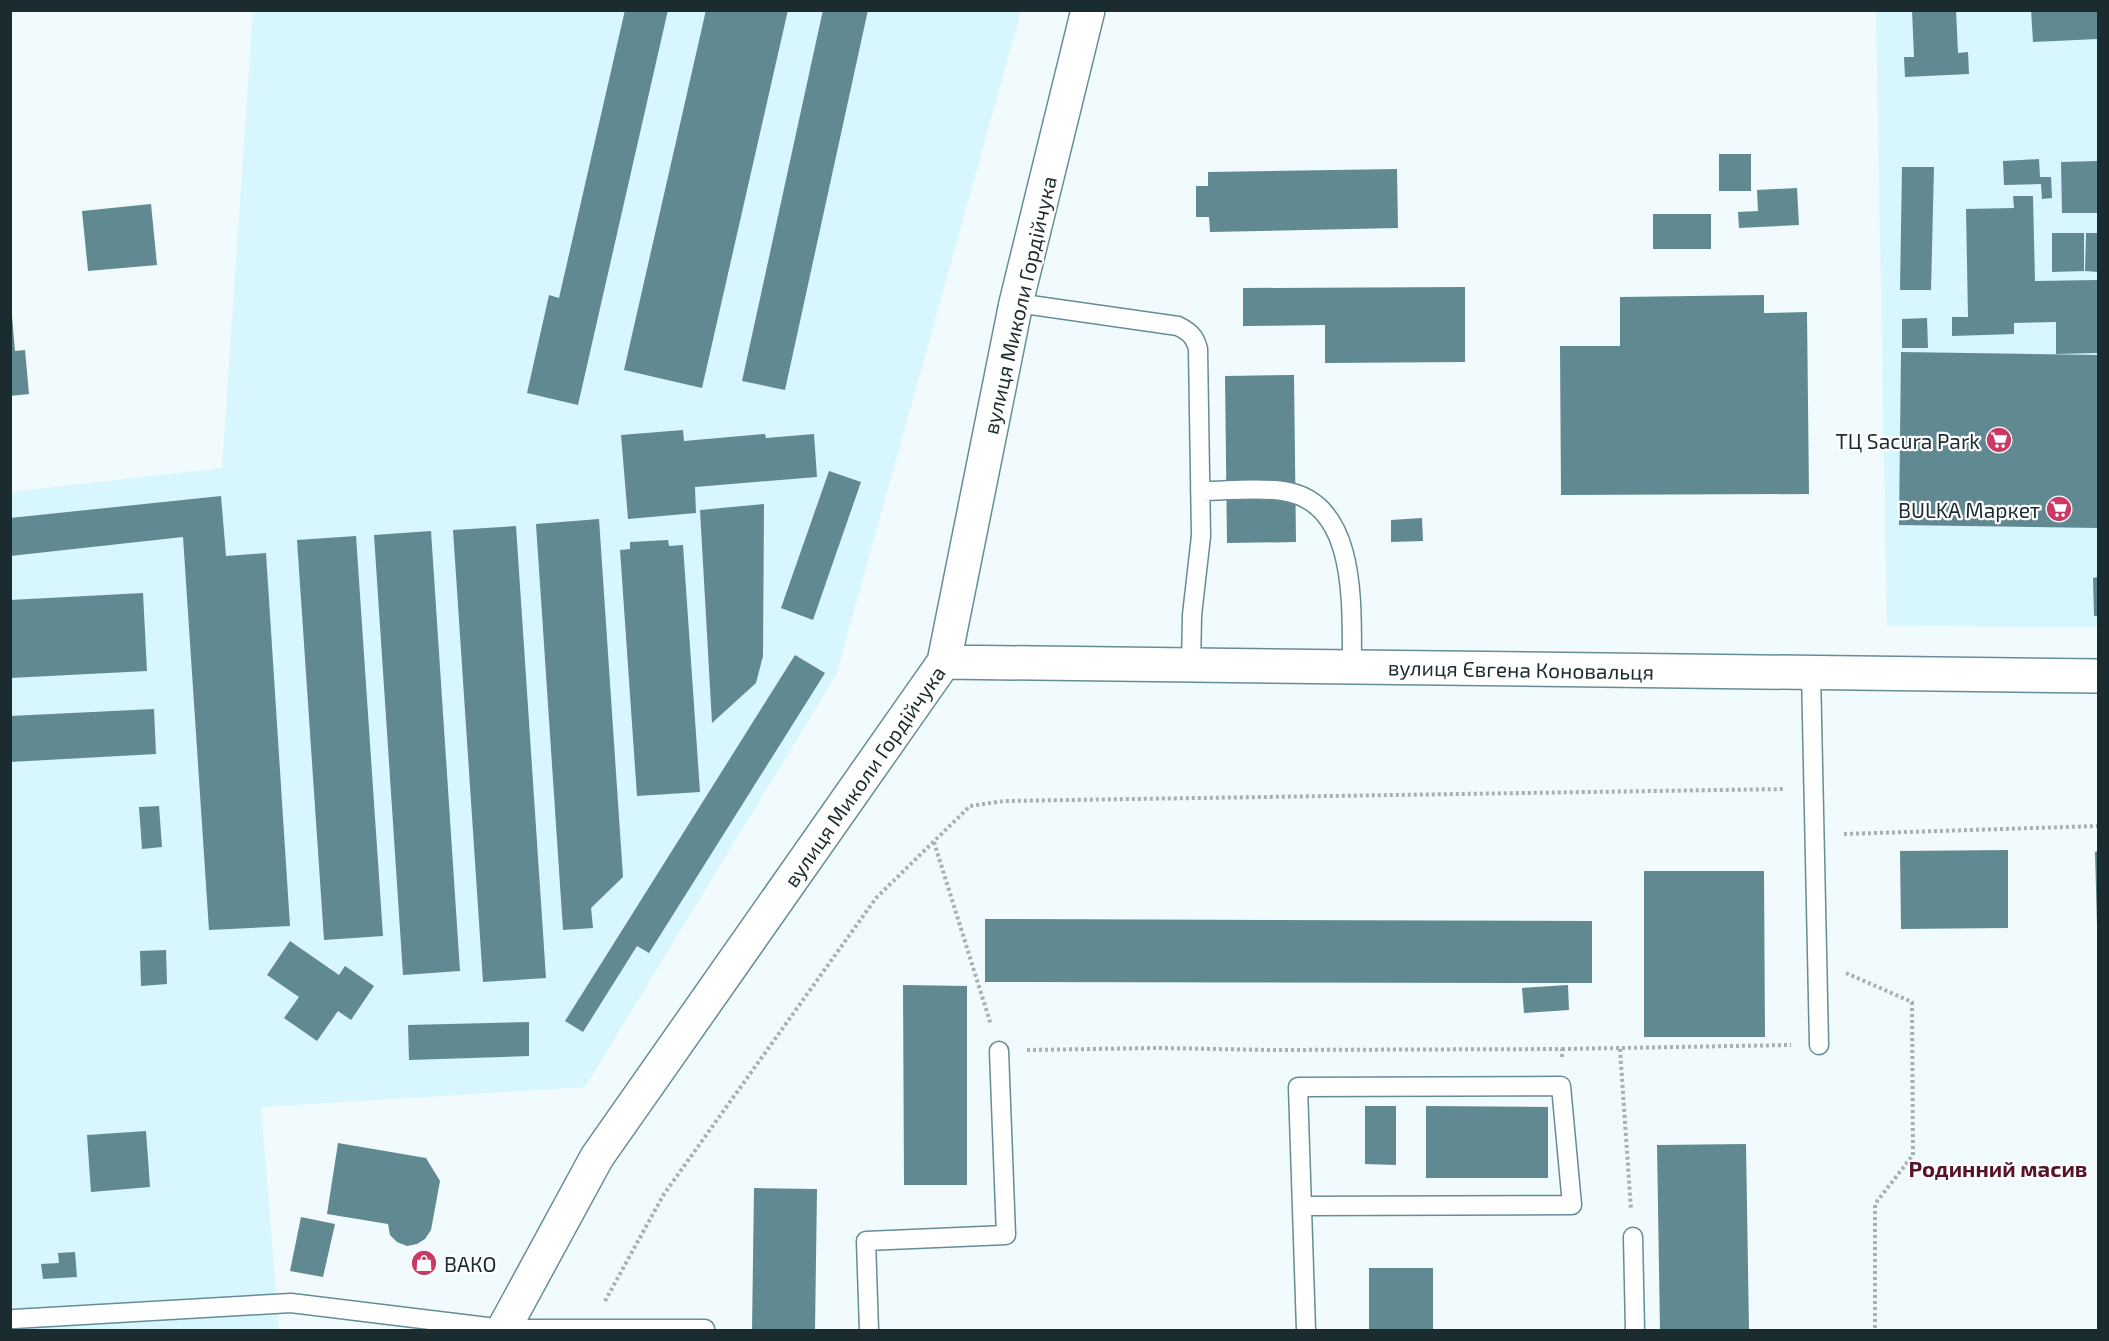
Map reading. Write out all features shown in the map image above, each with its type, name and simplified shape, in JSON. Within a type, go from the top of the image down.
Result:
[{"type":"street","name":"вулиця Миколи Гордійчука","points":[[503,1330],[597,1157],[944,662],[1016,303],[1088,10]]},
{"type":"street","name":"вулиця Євгена Коновальця","points":[[944,662],[2098,676]]},
{"type":"lane","points":[[1016,303],[1178,327],[1188,331],[1195,339],[1198,349],[1201,536],[1192,615],[1191,665]]},
{"type":"lane","points":[[1200,491],[1285,491],[1310,501],[1327,516],[1339,537],[1346,562],[1350,590],[1352,667]]},
{"type":"lane","points":[[1811,672],[1819,1045]]},
{"type":"lane","points":[[869,1330],[866,1242],[1006,1235],[999,1051]]},
{"type":"lane","points":[[1302,1206],[1572,1205],[1562,1086],[1298,1087],[1306,1330]]},
{"type":"lane","points":[[1633,1237],[1635,1330]]},
{"type":"lane","points":[[14,1319],[291,1303],[503,1330],[705,1330]]},
{"type":"path","points":[[590,1329],[664,1194],[876,898],[970,806],[1004,801],[1814,788],[1839,834],[2098,826]]},
{"type":"path","points":[[934,842],[999,1051],[1158,1048],[1620,1049],[1819,1045]]},
{"type":"path","points":[[1817,960],[1912,1002],[1913,1155],[1875,1204],[1875,1330]]},
{"type":"path","points":[[1562,1049],[1562,1086]]},
{"type":"path","points":[[1620,1049],[1633,1237]]},
{"type":"shaded area","points":[[253,11],[1021,11],[836,675],[585,1087],[261,1107],[279,1330],[11,1330],[10,492],[222,468]]},
{"type":"shaded area","points":[[1876,11],[2098,11],[2098,627],[1887,626]]},
{"type":"building","points":[[625,10],[668,10],[578,405],[527,393],[549,295],[559,298]]},
{"type":"building","points":[[706,10],[788,10],[702,388],[624,370]]},
{"type":"building","points":[[823,10],[868,10],[785,390],[742,381]]},
{"type":"building","points":[[1912,10],[1956,10],[1958,53],[1968,52],[1969,74],[1905,77],[1904,57],[1914,57]]},
{"type":"building","points":[[2031,10],[2098,10],[2098,39],[2033,42]]},
{"type":"building","points":[[1719,154],[1751,154],[1751,191],[1719,191]]},
{"type":"building","points":[[2039,159],[2040,177],[2051,177],[2052,198],[2042,199],[2041,184],[2004,185],[2003,161]]},
{"type":"building","points":[[2098,161],[2098,213],[2062,213],[2061,162]]},
{"type":"building","points":[[1902,167],[1934,167],[1931,290],[1900,290]]},
{"type":"building","points":[[1397,169],[1398,228],[1210,232],[1209,217],[1196,217],[1196,186],[1208,186],[1208,172]]},
{"type":"building","points":[[1797,188],[1799,225],[1739,228],[1738,212],[1758,211],[1757,190]]},
{"type":"building","points":[[2013,196],[2033,196],[2035,281],[2098,280],[2098,353],[2056,354],[2056,322],[2014,323],[2014,334],[1952,336],[1952,317],[1968,317],[1966,209],[2014,208]]},
{"type":"building","points":[[151,204],[157,265],[88,271],[82,211]]},
{"type":"building","points":[[1653,214],[1711,214],[1711,249],[1653,249]]},
{"type":"building","points":[[2052,233],[2084,233],[2084,271],[2052,272]]},
{"type":"building","points":[[2086,233],[2098,233],[2098,272],[2085,271]]},
{"type":"building","points":[[1465,287],[1465,362],[1325,363],[1325,325],[1243,326],[1243,288]]},
{"type":"building","points":[[1764,295],[1764,313],[1807,312],[1809,494],[1561,495],[1560,346],[1620,346],[1620,297]]},
{"type":"building","points":[[10,316],[12,316],[15,351],[25,350],[29,394],[10,396]]},
{"type":"building","points":[[1927,318],[1928,348],[1902,348],[1902,319]]},
{"type":"building","name":"ТЦ Sacura Park","points":[[1901,352],[2098,355],[2098,528],[1899,525]]},
{"type":"building","points":[[1294,375],[1296,542],[1227,543],[1225,376]]},
{"type":"building","points":[[683,430],[684,441],[765,434],[766,438],[814,434],[817,477],[695,487],[696,513],[628,519],[621,435]]},
{"type":"building","points":[[829,471],[861,482],[813,620],[781,608]]},
{"type":"building","points":[[221,496],[226,556],[266,553],[290,926],[209,930],[183,537],[10,556],[10,518]]},
{"type":"building","points":[[764,504],[763,656],[756,683],[712,723],[700,510]]},
{"type":"building","points":[[1422,518],[1423,541],[1391,542],[1391,520]]},
{"type":"building","points":[[599,519],[623,877],[591,908],[593,928],[563,930],[536,524]]},
{"type":"building","points":[[516,526],[546,978],[483,982],[453,530]]},
{"type":"building","points":[[431,531],[460,971],[403,975],[374,535]]},
{"type":"building","points":[[356,536],[383,936],[324,940],[297,540]]},
{"type":"building","points":[[668,540],[669,546],[683,545],[700,792],[637,796],[620,550],[630,549],[630,542]]},
{"type":"building","points":[[2098,577],[2098,616],[2094,616],[2093,578]]},
{"type":"building","points":[[143,593],[147,671],[10,678],[10,600]]},
{"type":"building","points":[[795,655],[825,673],[649,953],[637,946],[583,1032],[565,1021]]},
{"type":"building","points":[[154,709],[156,754],[10,762],[10,716]]},
{"type":"building","points":[[159,806],[162,847],[142,849],[139,807]]},
{"type":"building","points":[[2008,850],[2008,928],[1901,929],[1900,851]]},
{"type":"building","points":[[2098,851],[2098,926],[2097,926],[2095,852]]},
{"type":"building","points":[[1644,871],[1764,871],[1765,1037],[1644,1037]]},
{"type":"building","points":[[985,919],[1592,921],[1592,983],[985,982]]},
{"type":"building","points":[[290,941],[339,975],[345,966],[374,986],[351,1020],[338,1011],[317,1041],[284,1018],[299,997],[267,975]]},
{"type":"building","points":[[166,950],[167,984],[141,986],[140,951]]},
{"type":"building","points":[[903,985],[967,986],[967,1185],[904,1185]]},
{"type":"building","points":[[1568,985],[1569,1010],[1524,1013],[1522,988]]},
{"type":"building","points":[[529,1022],[529,1056],[409,1060],[408,1025]]},
{"type":"building","points":[[1365,1106],[1396,1106],[1396,1165],[1365,1164]]},
{"type":"building","points":[[1426,1106],[1548,1107],[1548,1178],[1426,1178]]},
{"type":"building","points":[[146,1131],[150,1187],[91,1192],[87,1135]]},
{"type":"building","points":[[338,1143],[426,1158],[440,1181],[431,1230],[425,1239],[407,1246],[397,1242],[390,1235],[388,1224],[327,1214]]},
{"type":"building","points":[[1746,1144],[1749,1330],[1660,1330],[1657,1145]]},
{"type":"building","points":[[754,1188],[817,1189],[815,1330],[752,1330]]},
{"type":"building","points":[[301,1217],[335,1224],[323,1277],[290,1271]]},
{"type":"building","points":[[75,1252],[77,1277],[43,1279],[41,1264],[59,1263],[58,1253]]},
{"type":"building","points":[[1369,1268],[1433,1268],[1433,1330],[1369,1330]]},
{"type":"place","name":"ТЦ Sacura Park","points":[[1999,440]]},
{"type":"place","name":"BULKA Маркет","points":[[2059,509]]},
{"type":"place","name":"ВАКО","points":[[424,1263]]},
{"type":"district","name":"Родинний масив","points":[[1998,1168]]}]
